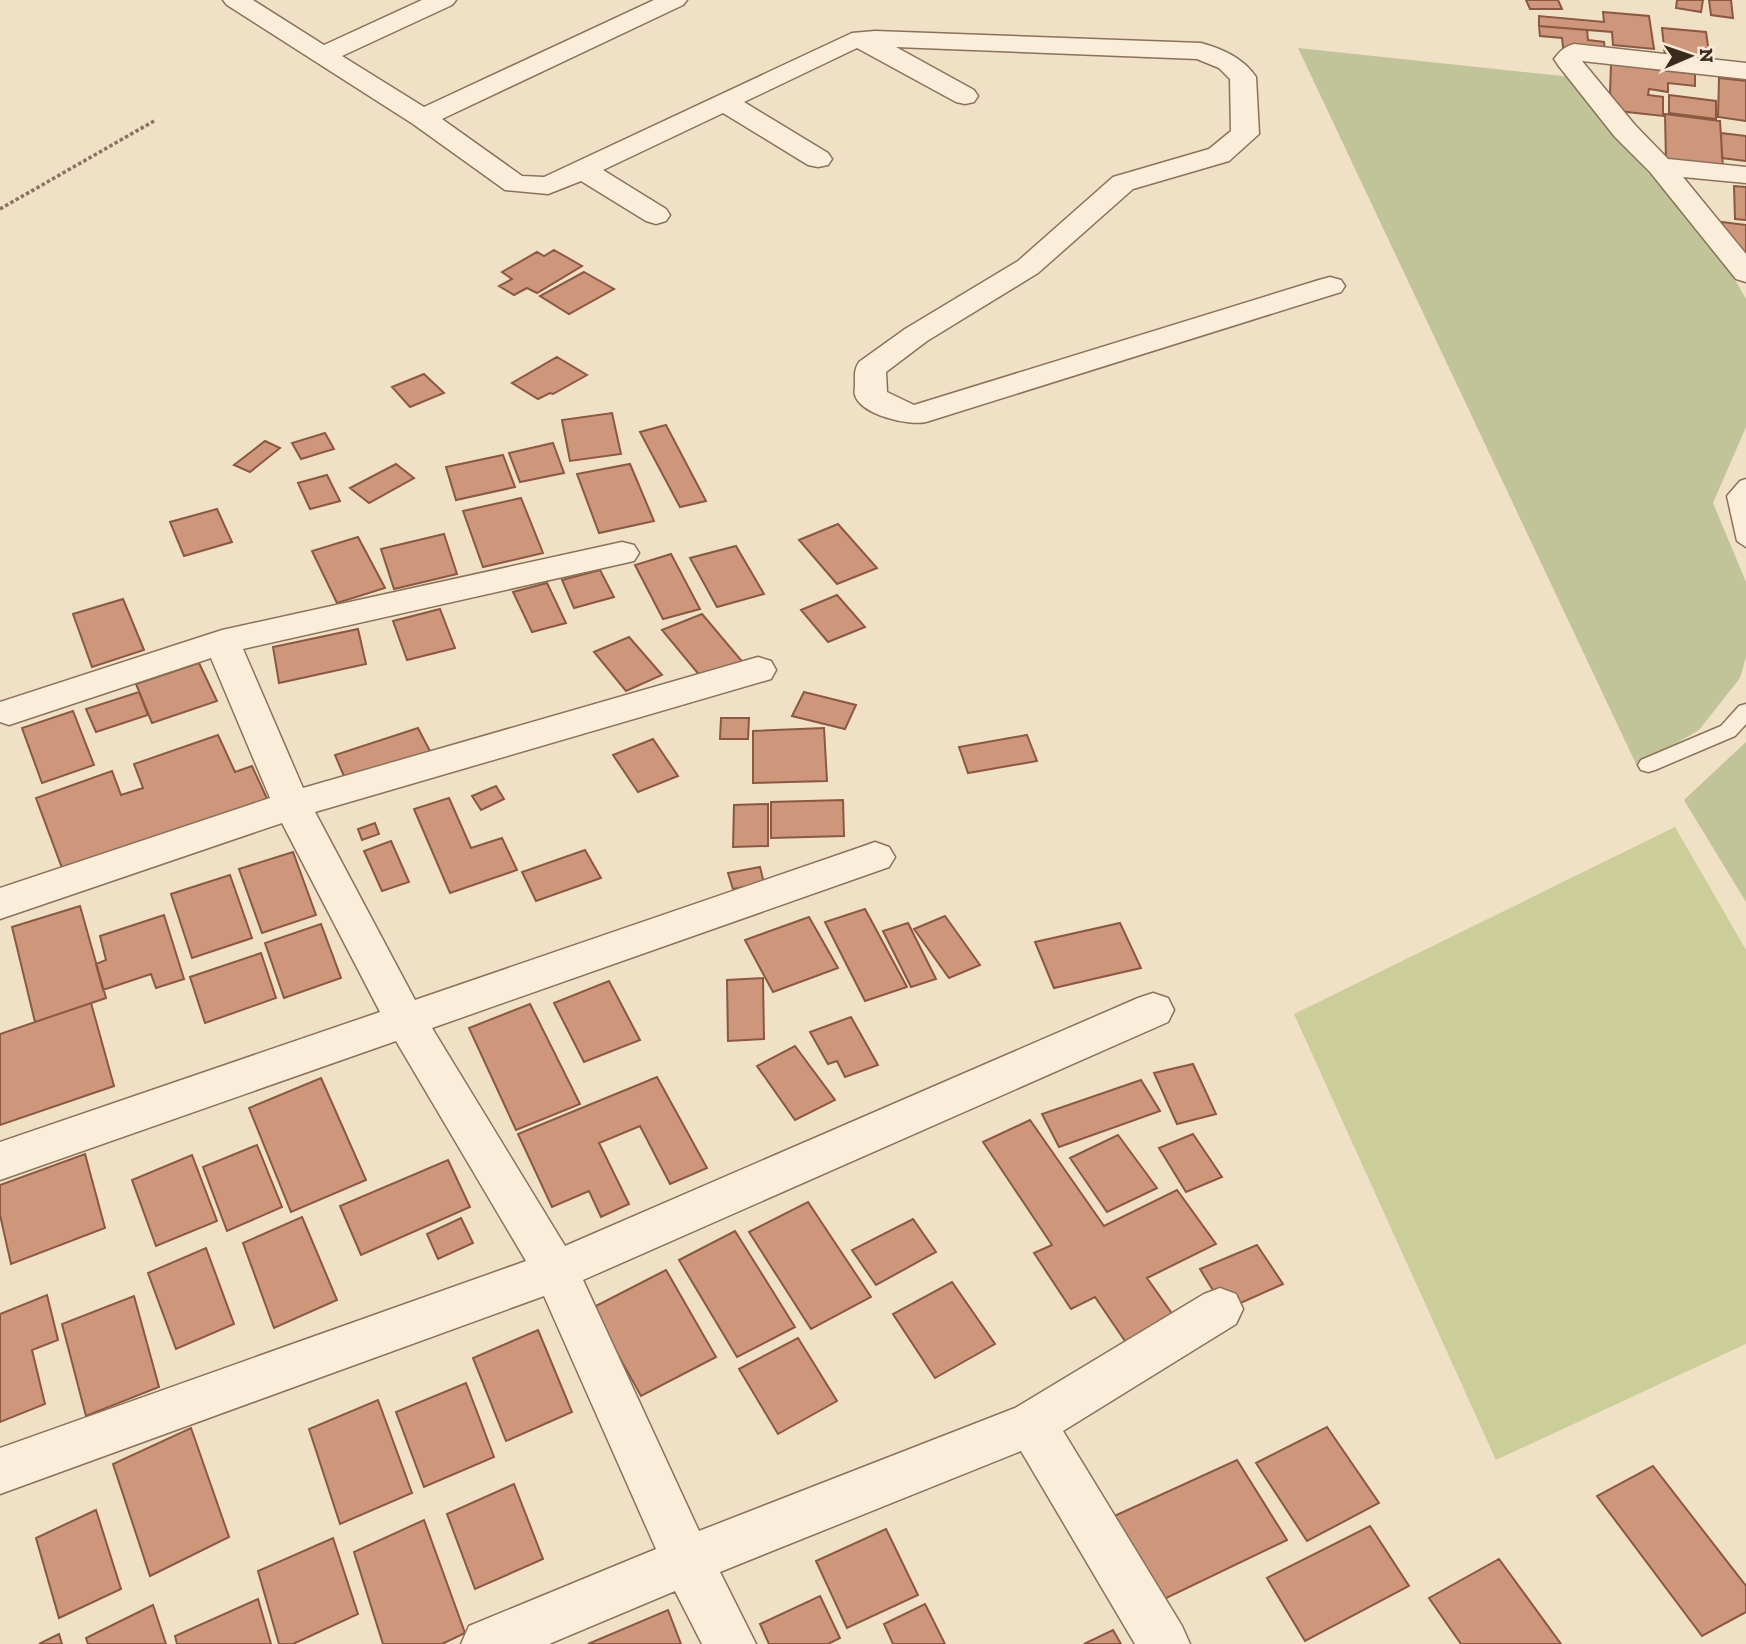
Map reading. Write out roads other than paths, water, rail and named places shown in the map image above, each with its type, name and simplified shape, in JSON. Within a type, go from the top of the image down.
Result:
[{"type":"street","points":[[236,0],[423,118],[515,184],[548,186],[852,41],[1201,51],[1228,62],[1243,77],[1245,134],[1219,155],[1123,183],[1028,267],[916,335],[870,369],[871,396],[894,411],[915,415],[1330,286]]},
{"type":"street","points":[[325,54],[443,0]]},
{"type":"street","points":[[423,118],[674,0]]},
{"type":"street","points":[[864,40],[965,96]]},
{"type":"street","points":[[1746,71],[1574,52],[1569,54],[1567,59],[1625,131],[1660,166],[1746,273]]},
{"type":"street","points":[[725,102],[818,159]]},
{"type":"street","points":[[1660,166],[1746,175]]},
{"type":"street","points":[[583,170],[656,215]]},
{"type":"street","points":[[9,712],[222,642],[622,553]]},
{"type":"street","points":[[222,642],[292,805],[404,1018],[556,1271],[687,1561],[730,1644]]},
{"type":"street","points":[[0,904],[292,805],[758,670]]},
{"type":"street","points":[[0,1161],[404,1018],[875,857]]},
{"type":"street","points":[[0,1471],[556,1271],[1153,1010]]},
{"type":"street","points":[[487,1644],[687,1561],[1032,1424],[1220,1309]]},
{"type":"street","points":[[1032,1424],[1164,1644]]},
{"type":"lane","points":[[1746,485],[1736,496],[1746,541]]},
{"type":"lane","points":[[1648,765],[1728,731],[1746,711]]}]
